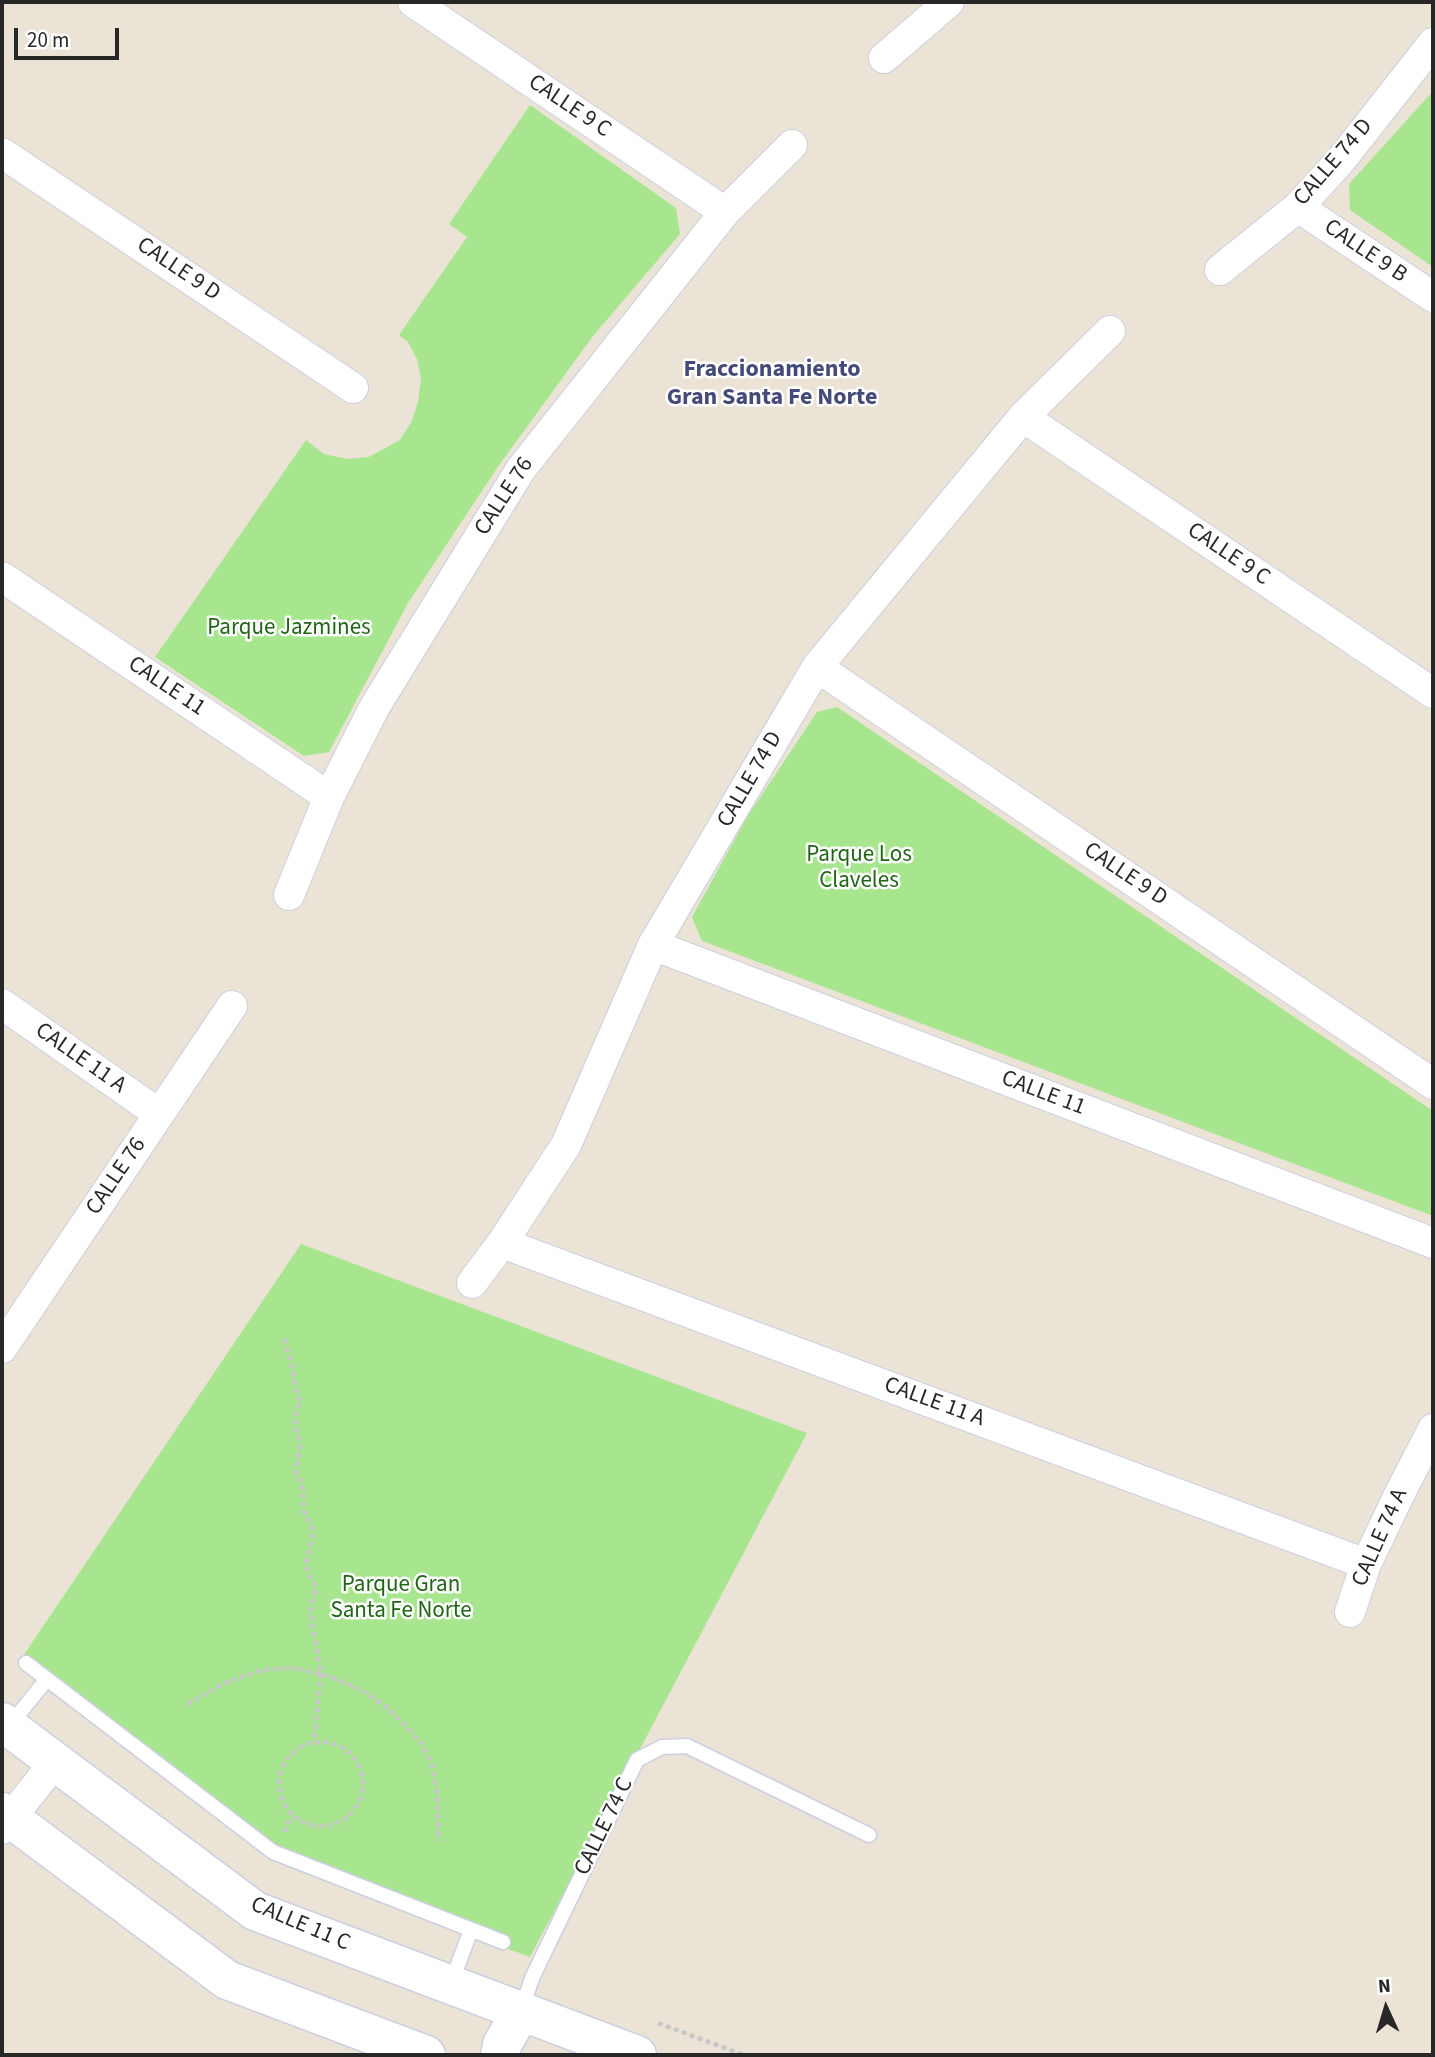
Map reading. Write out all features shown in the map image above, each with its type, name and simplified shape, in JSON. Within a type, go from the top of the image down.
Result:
[{"type":"main road","name":"CALLE 11 C","points":[[5,1724],[255,1911],[637,2055]]},
{"type":"main road","points":[[4,1820],[227,1980],[426,2055]]},
{"type":"main road","points":[[500,2055],[502,2045],[521,2011]]},
{"type":"street","name":"CALLE 9 C","points":[[413,2],[725,212]]},
{"type":"street","points":[[884,58],[949,2]]},
{"type":"street","name":"CALLE 74 D","points":[[1220,270],[1297,206],[1341,160],[1433,43]]},
{"type":"street","name":"CALLE 76","points":[[289,895],[329,797],[374,708],[521,469],[725,212],[792,145]]},
{"type":"street","name":"CALLE 9 D","points":[[2,153],[353,388]]},
{"type":"street","name":"CALLE 9 B","points":[[1297,206],[1433,297]]},
{"type":"street","name":"CALLE 74 D","points":[[472,1283],[502,1243],[566,1145],[653,945],[817,667],[1023,417],[1110,331]]},
{"type":"street","name":"CALLE 9 C","points":[[1023,417],[1433,693]]},
{"type":"street","name":"CALLE 11","points":[[2,577],[329,797]]},
{"type":"street","name":"CALLE 9 D","points":[[817,667],[1433,1084]]},
{"type":"street","name":"CALLE 11","points":[[653,945],[1433,1243]]},
{"type":"street","name":"CALLE 11 A","points":[[2,1004],[159,1114]]},
{"type":"street","name":"CALLE 76","points":[[2,1348],[232,1006]]},
{"type":"street","name":"CALLE 11 A","points":[[502,1243],[1366,1564]]},
{"type":"street","name":"CALLE 74 A","points":[[1350,1612],[1366,1564],[1433,1429]]},
{"type":"street","points":[[4,1820],[55,1762]]},
{"type":"lane","points":[[26,1663],[273,1852],[503,1942]]},
{"type":"lane","points":[[5,1724],[47,1679]]},
{"type":"lane","name":"CALLE 74 C","points":[[521,2011],[533,1976],[637,1760],[662,1747],[687,1746],[869,1835]]},
{"type":"lane","points":[[450,1985],[471,1930]]},
{"type":"path","points":[[284,1339],[293,1370],[295,1389],[301,1403],[296,1408],[294,1417],[300,1446],[296,1474],[303,1490],[304,1511],[314,1531],[306,1563],[314,1583],[310,1612],[321,1673],[314,1742]]},
{"type":"path","points":[[187,1704],[227,1682],[262,1670],[295,1668],[321,1673],[357,1688],[384,1705],[421,1743],[432,1765],[437,1792],[439,1841]]},
{"type":"path","points":[[314,1742],[330,1743],[343,1748],[354,1757],[361,1769],[364,1783],[356,1810],[332,1825],[304,1823],[292,1815],[282,1803],[280,1772],[287,1759],[299,1748],[314,1742]]},
{"type":"green space","points":[[1433,91],[1433,267],[1350,210],[1349,184]]},
{"type":"green space","name":"Parque Jazmines","points":[[530,105],[676,208],[680,234],[593,336],[497,468],[408,603],[329,752],[304,756],[155,657],[306,440],[324,454],[347,459],[369,457],[400,440],[412,421],[421,378],[417,359],[408,342],[399,335],[467,237],[449,224]]},
{"type":"green space","name":"Parque Los Claveles","points":[[837,707],[1433,1111],[1433,1216],[702,941],[692,917],[747,817],[817,712]]},
{"type":"green space","name":"Parque Gran Santa Fe Norte","points":[[301,1244],[807,1433],[530,1957],[287,1867],[19,1662]]},
{"type":"district","name":"Fraccionamiento Gran Santa Fe Norte","points":[[772,385]]}]
